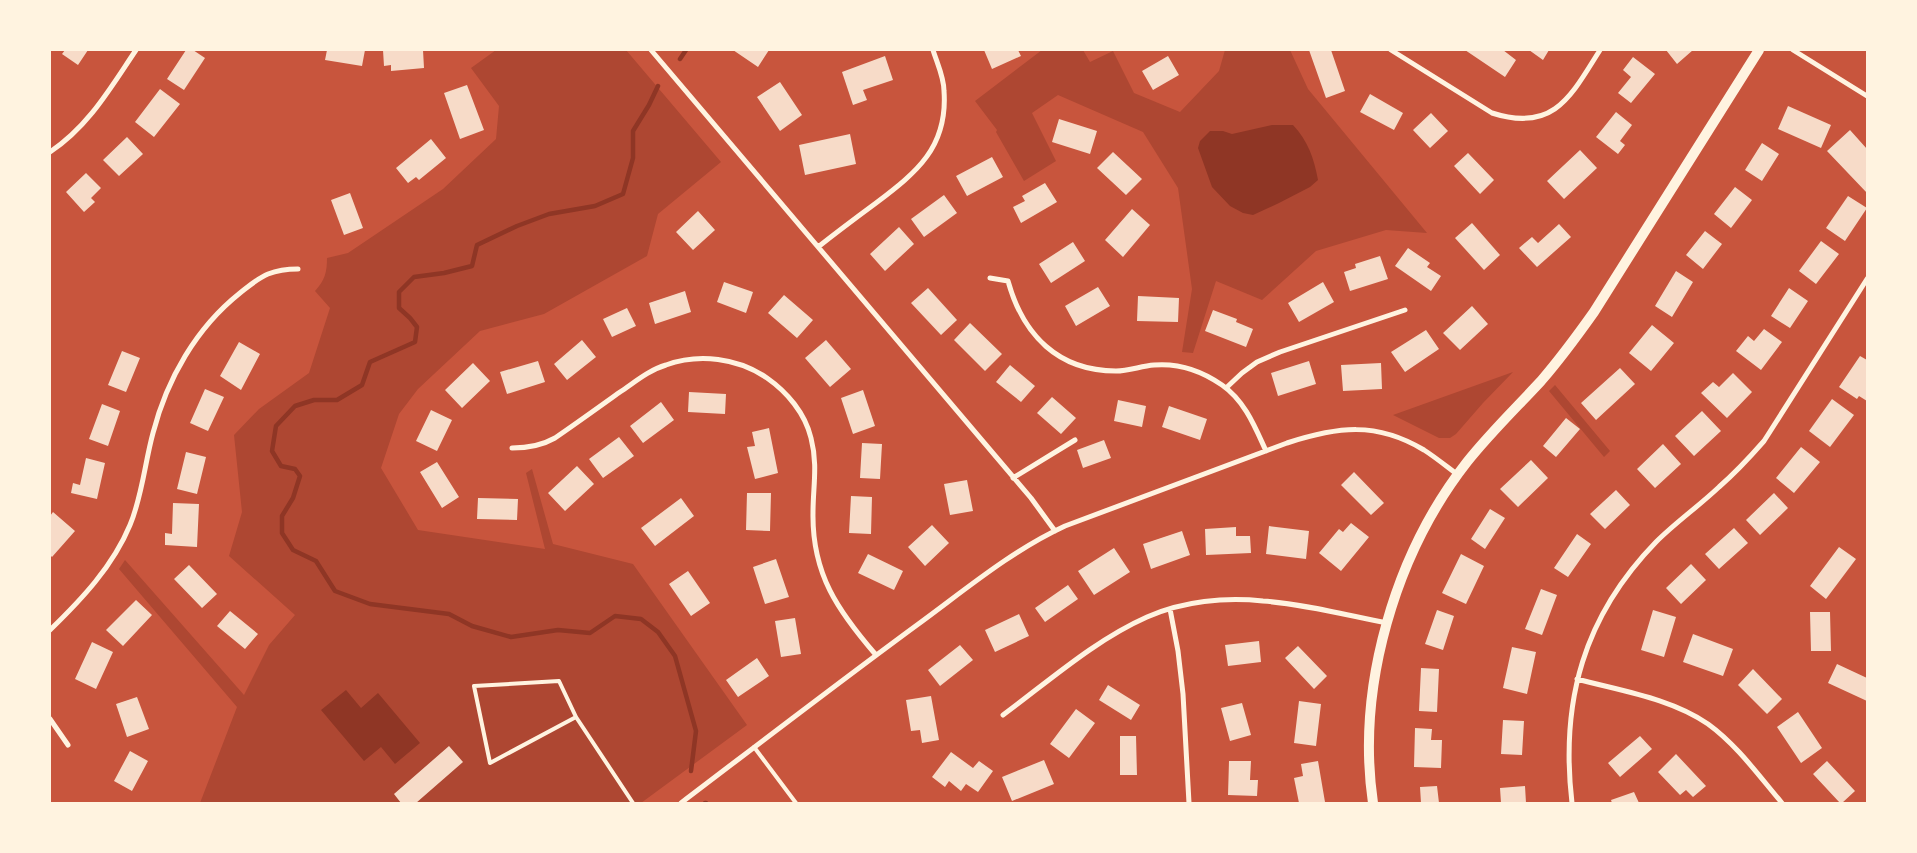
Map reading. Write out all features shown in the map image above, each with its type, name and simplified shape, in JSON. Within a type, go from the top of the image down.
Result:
[{"type":"main road","points":[[1372,803],[1370,721],[1374,682],[1387,623],[1416,544],[1434,510],[1458,474],[1504,419],[1568,348],[1594,312],[1759,50]]},
{"type":"street","points":[[50,152],[78,130],[95,112],[136,50]]},
{"type":"street","points":[[651,50],[1014,478],[1055,531]]},
{"type":"street","points":[[818,247],[910,177],[934,145],[941,128],[944,109],[944,89],[933,50]]},
{"type":"street","points":[[1391,50],[1492,113],[1507,118],[1522,119],[1538,117],[1552,111],[1564,102],[1573,92],[1600,50]]},
{"type":"street","points":[[1793,50],[1867,96]]},
{"type":"street","points":[[50,630],[75,606],[103,573],[119,549],[131,523],[162,404],[174,374],[191,347],[210,322],[231,300],[256,281],[269,274],[298,269]]},
{"type":"street","points":[[990,278],[1008,281],[1013,299],[1035,336],[1049,350],[1064,359],[1080,366],[1100,370],[1119,371],[1154,365],[1172,365],[1205,374],[1226,388],[1238,399],[1248,414],[1266,451]]},
{"type":"street","points":[[1572,803],[1568,745],[1571,707],[1577,679],[1598,622],[1616,591],[1634,566],[1658,541],[1720,487],[1764,441],[1867,279]]},
{"type":"street","points":[[1226,388],[1242,373],[1258,362],[1280,352],[1405,310]]},
{"type":"street","points":[[512,448],[529,448],[544,444],[647,373],[665,365],[684,360],[704,358],[742,365],[761,374],[777,385],[792,400],[803,417],[810,435],[816,467],[813,522],[820,568],[842,614],[876,655]]},
{"type":"street","points":[[681,803],[1001,563],[1055,531],[1121,504],[1319,433],[1366,430],[1386,433],[1406,440],[1424,450],[1458,474]]},
{"type":"street","points":[[1014,478],[1075,440]]},
{"type":"street","points":[[1003,716],[1077,660],[1122,630],[1148,616],[1170,609],[1206,601],[1264,601],[1387,623]]},
{"type":"street","points":[[1170,609],[1178,651],[1183,694],[1189,803]]},
{"type":"street","points":[[1577,679],[1663,702],[1686,711],[1728,741],[1782,803]]},
{"type":"street","points":[[50,718],[68,745]]},
{"type":"lane","points":[[576,717],[490,763],[474,686],[559,681],[576,717],[633,803]]},
{"type":"lane","points":[[754,747],[796,803]]},
{"type":"shaded area","points":[[496,50],[626,50],[721,162],[658,214],[647,256],[544,314],[480,331],[418,389],[399,414],[381,468],[418,530],[545,549],[526,473],[532,469],[553,544],[633,564],[747,725],[641,803],[200,803],[237,707],[119,569],[125,560],[244,695],[269,645],[295,615],[229,556],[242,512],[234,435],[259,409],[309,373],[330,308],[315,291],[325,276],[327,258],[348,253],[443,189],[496,139],[499,106],[471,68]]},
{"type":"shaded area","points":[[1042,50],[1083,50],[1090,62],[1113,51],[1134,93],[1180,112],[1219,71],[1225,50],[1290,50],[1308,89],[1427,233],[1386,230],[1316,251],[1262,300],[1216,281],[1193,353],[1182,352],[1192,289],[1178,188],[1143,132],[1058,95],[1032,113],[1056,161],[1024,181],[996,132],[997,130],[975,101]]},
{"type":"shaded area","points":[[1272,125],[1293,125],[1303,137],[1310,150],[1318,180],[1310,187],[1253,215],[1243,213],[1230,206],[1212,187],[1198,148],[1200,141],[1210,131],[1223,131],[1232,134]]},
{"type":"shaded area","points":[[1513,372],[1456,434],[1450,438],[1439,438],[1393,415]]},
{"type":"shaded area","points":[[1555,385],[1610,451],[1604,457],[1549,391]]},
{"type":"shaded area","points":[[346,690],[361,708],[378,693],[420,743],[395,764],[381,747],[364,761],[321,710]]},
{"type":"building","points":[[65,50],[88,50],[78,65],[62,54]]},
{"type":"building","points":[[186,50],[193,50],[205,58],[184,90],[167,79]]},
{"type":"building","points":[[327,50],[365,50],[362,66],[325,60]]},
{"type":"building","points":[[383,50],[423,50],[424,68],[391,71],[391,65],[384,66]]},
{"type":"building","points":[[733,50],[769,50],[758,67]]},
{"type":"building","points":[[984,50],[1018,50],[1021,56],[992,69]]},
{"type":"building","points":[[1309,50],[1331,50],[1345,91],[1326,98]]},
{"type":"building","points":[[1465,50],[1503,50],[1516,60],[1505,77]]},
{"type":"building","points":[[1529,50],[1549,50],[1543,60]]},
{"type":"building","points":[[1666,50],[1693,50],[1677,64]]},
{"type":"building","points":[[885,56],[893,80],[863,90],[867,100],[853,105],[842,72]]},
{"type":"building","points":[[1168,56],[1179,75],[1153,90],[1142,71]]},
{"type":"building","points":[[1633,57],[1655,74],[1631,103],[1618,93],[1631,77],[1623,70]]},
{"type":"building","points":[[780,82],[802,115],[780,131],[757,97]]},
{"type":"building","points":[[467,85],[484,130],[460,139],[444,93]]},
{"type":"building","points":[[160,89],[180,104],[154,137],[135,122]]},
{"type":"building","points":[[1370,94],[1403,113],[1394,130],[1360,112]]},
{"type":"building","points":[[1788,106],[1831,125],[1821,148],[1778,129]]},
{"type":"building","points":[[1616,112],[1632,125],[1620,141],[1625,145],[1618,154],[1596,137]]},
{"type":"building","points":[[1431,113],[1448,131],[1430,148],[1413,130]]},
{"type":"building","points":[[1059,119],[1097,131],[1090,154],[1052,142]]},
{"type":"building","points":[[1850,130],[1867,149],[1867,193],[1827,151]]},
{"type":"building","points":[[850,134],[856,164],[805,175],[799,145]]},
{"type":"building","points":[[127,137],[143,154],[119,176],[103,160]]},
{"type":"building","points":[[431,139],[446,158],[419,180],[416,177],[408,183],[396,168]]},
{"type":"building","points":[[1762,143],[1779,154],[1762,181],[1745,170]]},
{"type":"building","points":[[1580,150],[1597,168],[1564,199],[1547,181]]},
{"type":"building","points":[[1113,152],[1142,179],[1126,195],[1097,168]]},
{"type":"building","points":[[1468,153],[1494,180],[1480,194],[1454,166]]},
{"type":"building","points":[[992,157],[1003,177],[967,196],[956,176]]},
{"type":"building","points":[[86,173],[101,188],[91,198],[95,202],[84,212],[66,192]]},
{"type":"building","points":[[1045,183],[1057,202],[1021,223],[1013,207],[1025,201],[1022,196]]},
{"type":"building","points":[[1735,187],[1752,200],[1731,228],[1714,214]]},
{"type":"building","points":[[350,193],[363,228],[344,235],[331,200]]},
{"type":"building","points":[[944,195],[957,213],[924,237],[911,219]]},
{"type":"building","points":[[1848,196],[1867,208],[1845,241],[1826,228]]},
{"type":"building","points":[[1132,209],[1150,225],[1123,257],[1105,240]]},
{"type":"building","points":[[698,211],[715,230],[693,250],[676,232]]},
{"type":"building","points":[[1472,223],[1500,255],[1484,270],[1455,238]]},
{"type":"building","points":[[1559,224],[1571,237],[1537,267],[1519,248],[1532,237],[1538,243]]},
{"type":"building","points":[[899,227],[914,244],[885,271],[870,254]]},
{"type":"building","points":[[1705,231],[1722,244],[1703,269],[1686,255]]},
{"type":"building","points":[[1821,241],[1839,254],[1816,284],[1799,271]]},
{"type":"building","points":[[1073,242],[1085,261],[1051,283],[1039,264]]},
{"type":"building","points":[[1408,248],[1430,263],[1427,267],[1441,276],[1431,291],[1395,266]]},
{"type":"building","points":[[1380,256],[1388,279],[1350,291],[1344,272],[1356,268],[1355,264]]},
{"type":"building","points":[[1676,271],[1693,282],[1672,317],[1655,306]]},
{"type":"building","points":[[724,282],[753,292],[746,313],[717,302]]},
{"type":"building","points":[[1323,282],[1334,302],[1299,322],[1288,303]]},
{"type":"building","points":[[1098,287],[1110,306],[1076,326],[1065,306]]},
{"type":"building","points":[[928,288],[957,320],[941,335],[911,303]]},
{"type":"building","points":[[1789,288],[1808,301],[1790,328],[1771,316]]},
{"type":"building","points":[[685,291],[691,312],[655,324],[649,303]]},
{"type":"building","points":[[784,295],[813,320],[797,338],[768,313]]},
{"type":"building","points":[[1138,296],[1179,298],[1178,322],[1137,321]]},
{"type":"building","points":[[1472,306],[1488,324],[1460,350],[1443,333]]},
{"type":"building","points":[[627,308],[636,326],[612,337],[603,319]]},
{"type":"building","points":[[1213,310],[1237,319],[1236,322],[1253,329],[1246,347],[1205,331]]},
{"type":"building","points":[[970,323],[1002,354],[985,371],[954,340]]},
{"type":"building","points":[[1652,325],[1674,343],[1651,371],[1629,353]]},
{"type":"building","points":[[1764,329],[1782,342],[1761,370],[1736,351],[1748,336],[1754,341]]},
{"type":"building","points":[[1426,330],[1439,349],[1405,372],[1391,352]]},
{"type":"building","points":[[582,340],[596,357],[567,380],[554,364]]},
{"type":"building","points":[[826,340],[851,369],[830,387],[805,358]]},
{"type":"building","points":[[239,342],[260,354],[241,390],[220,376]]},
{"type":"building","points":[[122,351],[140,358],[126,392],[108,385]]},
{"type":"building","points":[[1860,356],[1867,360],[1867,401],[1859,396],[1857,399],[1839,387]]},
{"type":"building","points":[[538,361],[545,382],[507,394],[500,372]]},
{"type":"building","points":[[1309,361],[1316,384],[1278,396],[1271,373]]},
{"type":"building","points":[[473,363],[490,381],[462,408],[445,390]]},
{"type":"building","points":[[1381,363],[1382,389],[1343,391],[1341,365]]},
{"type":"building","points":[[1010,365],[1035,386],[1021,402],[996,382]]},
{"type":"building","points":[[1620,368],[1635,384],[1596,420],[1581,403]]},
{"type":"building","points":[[1733,373],[1752,392],[1727,418],[1701,393],[1713,382],[1719,387]]},
{"type":"building","points":[[205,389],[224,397],[208,431],[190,423]]},
{"type":"building","points":[[863,390],[875,426],[853,434],[841,398]]},
{"type":"building","points":[[689,392],[726,394],[725,414],[688,412]]},
{"type":"building","points":[[1052,397],[1076,418],[1061,434],[1037,413]]},
{"type":"building","points":[[1832,399],[1854,415],[1830,447],[1809,431]]},
{"type":"building","points":[[1118,400],[1146,406],[1142,427],[1114,421]]},
{"type":"building","points":[[661,402],[674,420],[643,443],[630,426]]},
{"type":"building","points":[[102,404],[120,411],[108,446],[89,439]]},
{"type":"building","points":[[1169,406],[1207,419],[1200,440],[1162,427]]},
{"type":"building","points":[[431,410],[452,420],[437,451],[416,441]]},
{"type":"building","points":[[1702,411],[1721,431],[1694,456],[1675,436]]},
{"type":"building","points":[[1566,418],[1580,429],[1556,457],[1543,446]]},
{"type":"building","points":[[769,428],[778,473],[755,479],[747,447],[755,446],[752,432]]},
{"type":"building","points":[[619,437],[634,456],[603,478],[589,459]]},
{"type":"building","points":[[1104,440],[1111,458],[1083,468],[1077,450]]},
{"type":"building","points":[[862,443],[882,444],[880,479],[860,478]]},
{"type":"building","points":[[1663,444],[1681,464],[1655,488],[1637,469]]},
{"type":"building","points":[[1801,447],[1820,462],[1794,493],[1776,478]]},
{"type":"building","points":[[186,452],[206,457],[197,494],[177,489]]},
{"type":"building","points":[[86,458],[105,463],[97,499],[71,493],[73,483],[80,485]]},
{"type":"building","points":[[1531,460],[1548,478],[1518,507],[1500,489]]},
{"type":"building","points":[[437,462],[459,497],[442,508],[420,472]]},
{"type":"building","points":[[577,466],[594,484],[565,511],[548,493]]},
{"type":"building","points":[[1354,472],[1384,503],[1371,515],[1341,485]]},
{"type":"building","points":[[967,480],[973,511],[950,515],[944,484]]},
{"type":"building","points":[[1616,490],[1630,505],[1605,529],[1590,514]]},
{"type":"building","points":[[747,493],[771,493],[770,531],[746,530]]},
{"type":"building","points":[[1774,493],[1788,508],[1760,535],[1746,520]]},
{"type":"building","points":[[851,496],[872,497],[871,534],[849,533]]},
{"type":"building","points":[[478,498],[518,499],[517,520],[477,519]]},
{"type":"building","points":[[681,498],[694,516],[655,546],[641,528]]},
{"type":"building","points":[[173,503],[199,504],[197,547],[165,545],[165,533],[172,534]]},
{"type":"building","points":[[1490,509],[1505,518],[1485,549],[1471,539]]},
{"type":"building","points":[[53,512],[75,531],[52,557],[50,555],[50,516]]},
{"type":"building","points":[[1351,523],[1369,537],[1341,571],[1319,553],[1339,529],[1343,532]]},
{"type":"building","points":[[932,525],[949,543],[925,566],[908,547]]},
{"type":"building","points":[[1269,526],[1309,531],[1306,559],[1266,554]]},
{"type":"building","points":[[1236,527],[1236,536],[1250,536],[1251,553],[1206,555],[1205,529]]},
{"type":"building","points":[[1734,528],[1748,543],[1719,569],[1705,554]]},
{"type":"building","points":[[1182,531],[1190,555],[1151,569],[1143,544]]},
{"type":"building","points":[[1577,534],[1591,544],[1568,577],[1554,568]]},
{"type":"building","points":[[1839,547],[1856,559],[1826,599],[1810,586]]},
{"type":"building","points":[[1114,548],[1130,572],[1094,595],[1078,571]]},
{"type":"building","points":[[868,554],[903,571],[894,590],[858,573]]},
{"type":"building","points":[[1461,554],[1484,566],[1466,604],[1442,593]]},
{"type":"building","points":[[776,559],[789,597],[765,604],[753,567]]},
{"type":"building","points":[[1691,564],[1706,580],[1681,604],[1666,588]]},
{"type":"building","points":[[189,565],[217,594],[202,608],[174,579]]},
{"type":"building","points":[[688,571],[710,603],[691,616],[669,584]]},
{"type":"building","points":[[1068,585],[1078,599],[1045,622],[1035,608]]},
{"type":"building","points":[[1541,589],[1557,595],[1542,635],[1525,629]]},
{"type":"building","points":[[136,600],[152,615],[123,646],[106,630]]},
{"type":"building","points":[[1437,610],[1454,616],[1443,650],[1425,644]]},
{"type":"building","points":[[1653,610],[1676,617],[1664,657],[1641,650]]},
{"type":"building","points":[[230,611],[258,634],[245,649],[217,626]]},
{"type":"building","points":[[1810,612],[1830,612],[1831,651],[1811,651]]},
{"type":"building","points":[[1019,614],[1029,636],[995,652],[985,630]]},
{"type":"building","points":[[795,618],[801,654],[781,657],[775,621]]},
{"type":"building","points":[[1693,634],[1733,649],[1723,676],[1683,662]]},
{"type":"building","points":[[1259,641],[1261,662],[1228,666],[1225,645]]},
{"type":"building","points":[[92,642],[113,652],[96,689],[75,679]]},
{"type":"building","points":[[960,645],[973,660],[940,686],[928,670]]},
{"type":"building","points":[[1298,646],[1327,676],[1314,689],[1285,658]]},
{"type":"building","points":[[1512,647],[1536,652],[1527,694],[1503,688]]},
{"type":"building","points":[[757,658],[769,676],[738,697],[726,680]]},
{"type":"building","points":[[1837,664],[1867,678],[1867,701],[1828,683]]},
{"type":"building","points":[[1421,668],[1439,669],[1437,712],[1419,711]]},
{"type":"building","points":[[1753,669],[1782,699],[1767,714],[1738,685]]},
{"type":"building","points":[[1108,685],[1140,705],[1131,720],[1099,700]]},
{"type":"building","points":[[931,696],[939,740],[922,743],[920,730],[911,731],[906,700]]},
{"type":"building","points":[[137,697],[149,729],[127,737],[116,704]]},
{"type":"building","points":[[1299,701],[1321,704],[1316,746],[1294,743]]},
{"type":"building","points":[[1242,703],[1251,735],[1230,741],[1221,708]]},
{"type":"building","points":[[1076,709],[1095,723],[1069,758],[1050,744]]},
{"type":"building","points":[[1798,712],[1822,748],[1801,763],[1777,727]]},
{"type":"building","points":[[1503,720],[1524,721],[1522,755],[1501,754]]},
{"type":"building","points":[[1415,728],[1432,729],[1431,740],[1442,740],[1441,768],[1414,767]]},
{"type":"building","points":[[1120,736],[1136,736],[1137,775],[1120,775]]},
{"type":"building","points":[[1640,736],[1652,749],[1620,777],[1608,763]]},
{"type":"building","points":[[449,746],[463,762],[416,803],[401,803],[394,794]]},
{"type":"building","points":[[130,751],[148,761],[132,791],[114,781]]},
{"type":"building","points":[[951,752],[973,768],[979,761],[993,771],[978,792],[966,784],[961,791],[949,781],[945,787],[932,777]]},
{"type":"building","points":[[1676,754],[1706,786],[1693,797],[1686,790],[1680,795],[1658,772]]},
{"type":"building","points":[[1044,760],[1054,784],[1012,801],[1002,777]]},
{"type":"building","points":[[1229,761],[1251,761],[1250,780],[1258,780],[1257,796],[1228,795]]},
{"type":"building","points":[[1318,761],[1325,802],[1299,803],[1294,778],[1303,776],[1301,764]]},
{"type":"building","points":[[1827,761],[1855,791],[1842,803],[1813,774]]},
{"type":"building","points":[[1437,786],[1439,803],[1421,803],[1420,787]]},
{"type":"building","points":[[1525,786],[1526,803],[1501,803],[1500,788]]},
{"type":"building","points":[[1634,792],[1639,803],[1612,803],[1611,800]]},
{"type":"waterway","points":[[680,59],[686,50]]},
{"type":"waterway","points":[[658,86],[633,131],[633,158],[623,194],[595,206],[549,214],[517,226],[477,245],[472,266],[444,273],[414,277],[399,292],[399,308],[417,327],[415,342],[370,362],[362,385],[337,400],[314,400],[295,406],[276,426],[272,451],[281,466],[295,469],[300,476],[293,498],[282,516],[282,533],[293,550],[316,561],[335,591],[370,604],[449,614],[472,626],[511,637],[558,630],[590,633],[615,616],[641,619],[658,632],[675,656],[696,731],[691,771]]}]
